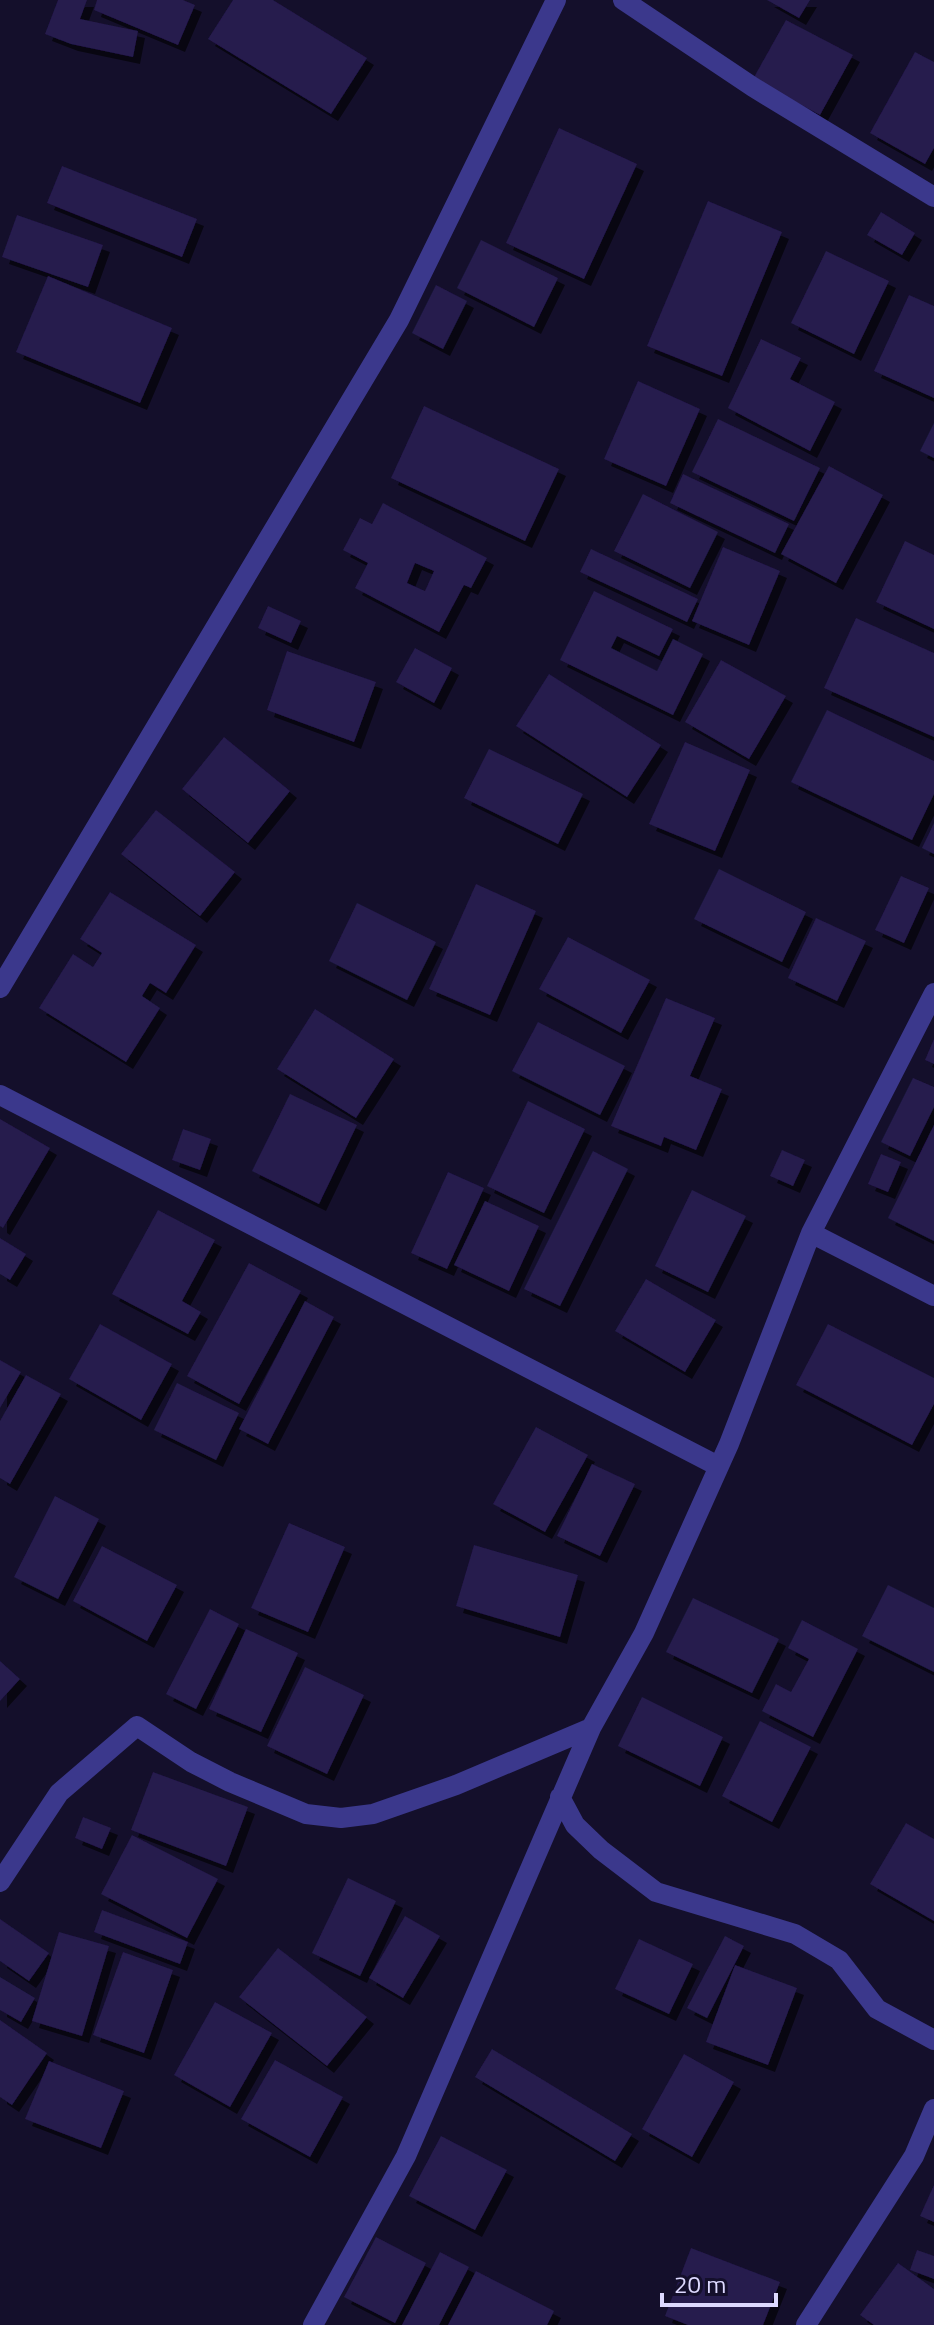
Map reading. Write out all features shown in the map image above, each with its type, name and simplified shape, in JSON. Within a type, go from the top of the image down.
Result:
[{"type":"street","points":[[0,988],[399,320],[556,0]]},
{"type":"street","points":[[623,0],[753,87],[934,197]]},
{"type":"street","points":[[313,2325],[406,2156],[591,1728],[644,1633],[729,1444],[811,1233],[934,993]]},
{"type":"street","points":[[0,1095],[718,1466]]},
{"type":"street","points":[[811,1233],[934,1296]]},
{"type":"street","points":[[0,1882],[59,1793],[137,1726],[191,1762],[230,1782],[306,1814],[341,1818],[373,1814],[456,1785],[591,1728]]},
{"type":"street","points":[[560,1797],[575,1825],[601,1850],[656,1892],[795,1934],[839,1960],[877,2009],[934,2040]]},
{"type":"street","points":[[806,2325],[914,2156],[934,2109]]},
{"type":"building","points":[[58,0],[87,0],[80,19],[138,31],[133,57],[71,44],[45,34]]},
{"type":"building","points":[[97,0],[183,0],[195,5],[178,45],[94,10]]},
{"type":"building","points":[[233,0],[273,0],[367,58],[331,114],[208,39]]},
{"type":"building","points":[[767,0],[810,0],[799,18]]},
{"type":"building","points":[[786,20],[853,55],[820,115],[753,79]]},
{"type":"building","points":[[915,52],[934,62],[934,148],[925,164],[870,133]]},
{"type":"building","points":[[559,128],[637,164],[584,279],[506,243]]},
{"type":"building","points":[[62,166],[197,219],[182,257],[47,203]]},
{"type":"building","points":[[708,201],[782,232],[722,376],[647,346]]},
{"type":"building","points":[[881,212],[915,233],[902,255],[867,235]]},
{"type":"building","points":[[17,215],[103,245],[88,287],[2,257]]},
{"type":"building","points":[[481,240],[558,278],[534,327],[457,288]]},
{"type":"building","points":[[826,251],[889,281],[854,354],[791,323]]},
{"type":"building","points":[[48,276],[172,328],[140,403],[16,352]]},
{"type":"building","points":[[436,285],[467,301],[443,349],[412,333]]},
{"type":"building","points":[[909,295],[934,306],[934,398],[874,371]]},
{"type":"building","points":[[761,339],[801,358],[790,379],[835,402],[810,451],[728,408]]},
{"type":"building","points":[[638,381],[700,409],[666,486],[604,459]]},
{"type":"building","points":[[424,406],[559,469],[525,541],[391,478]]},
{"type":"building","points":[[718,419],[820,468],[794,521],[692,472]]},
{"type":"building","points":[[934,423],[934,458],[920,451]]},
{"type":"building","points":[[829,466],[883,495],[836,583],[781,554]]},
{"type":"building","points":[[683,474],[789,524],[775,553],[670,503]]},
{"type":"building","points":[[643,494],[718,532],[690,588],[614,551]]},
{"type":"building","points":[[383,503],[487,558],[471,588],[464,585],[439,632],[355,588],[368,563],[343,550],[360,518],[372,524]],"holes":[[[415,563],[434,571],[425,591],[407,583]]]},
{"type":"building","points":[[905,541],[934,555],[934,629],[876,602]]},
{"type":"building","points":[[723,547],[780,571],[749,645],[692,621]]},
{"type":"building","points":[[591,549],[698,599],[687,622],[580,572]]},
{"type":"building","points":[[594,591],[673,629],[659,656],[617,636],[611,648],[657,671],[673,639],[703,654],[673,715],[560,660]]},
{"type":"building","points":[[268,606],[301,621],[291,643],[258,628]]},
{"type":"building","points":[[856,618],[934,653],[934,737],[824,688]]},
{"type":"building","points":[[415,648],[452,668],[434,703],[396,682]]},
{"type":"building","points":[[287,651],[376,682],[354,742],[267,710]]},
{"type":"building","points":[[721,660],[786,696],[749,759],[685,722]]},
{"type":"building","points":[[549,674],[661,745],[627,797],[516,726]]},
{"type":"building","points":[[827,710],[934,761],[934,794],[912,840],[791,782]]},
{"type":"building","points":[[224,737],[290,791],[248,843],[182,789]]},
{"type":"building","points":[[685,742],[750,770],[715,851],[649,824]]},
{"type":"building","points":[[489,749],[583,794],[558,844],[464,798]]},
{"type":"building","points":[[156,810],[235,872],[200,916],[121,854]]},
{"type":"building","points":[[934,823],[934,854],[922,848]]},
{"type":"building","points":[[719,869],[806,912],[782,962],[694,919]]},
{"type":"building","points":[[901,876],[929,888],[904,943],[875,930]]},
{"type":"building","points":[[476,884],[536,911],[490,1015],[429,989]]},
{"type":"building","points":[[110,892],[196,945],[166,993],[150,983],[142,996],[160,1008],[126,1062],[39,1008],[73,954],[93,967],[102,953],[80,939]]},
{"type":"building","points":[[357,903],[436,942],[407,1000],[329,961]]},
{"type":"building","points":[[816,918],[866,941],[837,1001],[788,978]]},
{"type":"building","points":[[568,937],[650,980],[621,1033],[539,989]]},
{"type":"building","points":[[666,998],[715,1018],[690,1076],[722,1089],[696,1150],[664,1137],[661,1146],[611,1126]]},
{"type":"building","points":[[315,1009],[394,1059],[356,1118],[277,1069]]},
{"type":"building","points":[[538,1022],[625,1066],[600,1115],[512,1071]]},
{"type":"building","points":[[934,1039],[934,1064],[925,1060]]},
{"type":"building","points":[[913,1078],[934,1087],[934,1107],[910,1156],[881,1142]]},
{"type":"building","points":[[290,1094],[357,1125],[319,1204],[252,1171]]},
{"type":"building","points":[[528,1101],[585,1129],[544,1213],[487,1186]]},
{"type":"building","points":[[0,1119],[50,1148],[3,1228],[0,1226]]},
{"type":"building","points":[[934,1125],[934,1241],[888,1218]]},
{"type":"building","points":[[183,1129],[211,1139],[200,1170],[172,1160]]},
{"type":"building","points":[[782,1150],[805,1160],[793,1186],[770,1176]]},
{"type":"building","points":[[593,1151],[628,1169],[560,1306],[524,1289]]},
{"type":"building","points":[[881,1154],[901,1162],[888,1192],[868,1184]]},
{"type":"building","points":[[448,1172],[484,1188],[447,1269],[411,1253]]},
{"type":"building","points":[[692,1190],[746,1216],[708,1292],[655,1266]]},
{"type":"building","points":[[485,1201],[539,1226],[509,1291],[454,1265]]},
{"type":"building","points":[[158,1210],[215,1240],[182,1301],[201,1312],[188,1334],[112,1294]]},
{"type":"building","points":[[0,1238],[26,1254],[10,1280],[0,1274]]},
{"type":"building","points":[[249,1263],[301,1291],[239,1404],[187,1376]]},
{"type":"building","points":[[646,1279],[716,1320],[685,1372],[615,1331]]},
{"type":"building","points":[[305,1301],[334,1317],[268,1444],[239,1429]]},
{"type":"building","points":[[100,1324],[172,1364],[141,1420],[69,1379]]},
{"type":"building","points":[[828,1324],[934,1378],[934,1404],[912,1445],[796,1385]]},
{"type":"building","points":[[0,1360],[21,1372],[0,1408]]},
{"type":"building","points":[[26,1375],[61,1394],[10,1484],[0,1478],[0,1421]]},
{"type":"building","points":[[177,1383],[239,1413],[216,1460],[154,1430]]},
{"type":"building","points":[[536,1427],[588,1455],[545,1532],[493,1504]]},
{"type":"building","points":[[592,1464],[635,1484],[600,1556],[557,1536]]},
{"type":"building","points":[[55,1496],[99,1519],[58,1599],[14,1577]]},
{"type":"building","points":[[289,1523],[345,1547],[308,1632],[251,1608]]},
{"type":"building","points":[[474,1545],[578,1575],[560,1637],[456,1606]]},
{"type":"building","points":[[102,1546],[177,1585],[147,1641],[73,1601]]},
{"type":"building","points":[[888,1585],[934,1608],[934,1672],[862,1636]]},
{"type":"building","points":[[693,1598],[779,1639],[752,1693],[666,1652]]},
{"type":"building","points":[[210,1609],[239,1624],[196,1709],[166,1694]]},
{"type":"building","points":[[802,1620],[858,1649],[813,1737],[762,1711],[776,1684],[791,1692],[809,1659],[788,1648]]},
{"type":"building","points":[[246,1629],[298,1653],[261,1732],[209,1709]]},
{"type":"building","points":[[0,1661],[20,1679],[0,1701]]},
{"type":"building","points":[[305,1667],[364,1695],[327,1774],[267,1746]]},
{"type":"building","points":[[642,1697],[723,1737],[700,1786],[618,1746]]},
{"type":"building","points":[[760,1721],[811,1747],[772,1822],[722,1796]]},
{"type":"building","points":[[153,1772],[248,1807],[226,1866],[131,1830]]},
{"type":"building","points":[[83,1817],[111,1828],[102,1849],[75,1838]]},
{"type":"building","points":[[906,1823],[934,1839],[934,1921],[870,1884]]},
{"type":"building","points":[[132,1835],[218,1879],[187,1938],[101,1894]]},
{"type":"building","points":[[348,1878],[396,1901],[360,1976],[312,1953]]},
{"type":"building","points":[[102,1910],[188,1942],[180,1964],[94,1932]]},
{"type":"building","points":[[405,1916],[440,1936],[403,1998],[369,1978]]},
{"type":"building","points":[[0,1919],[49,1953],[29,1981],[0,1961]]},
{"type":"building","points":[[59,1932],[109,1946],[82,2036],[32,2021]]},
{"type":"building","points":[[725,1936],[744,1946],[707,2018],[687,2008]]},
{"type":"building","points":[[639,1939],[693,1964],[669,2014],[615,1989]]},
{"type":"building","points":[[278,1948],[367,2017],[327,2066],[239,1997]]},
{"type":"building","points":[[123,1952],[173,1970],[144,2053],[93,2035]]},
{"type":"building","points":[[735,1965],[797,1988],[768,2065],[706,2042]]},
{"type":"building","points":[[0,1977],[35,1998],[21,2022],[0,2010]]},
{"type":"building","points":[[215,2002],[272,2033],[230,2107],[174,2075]]},
{"type":"building","points":[[0,2020],[47,2053],[12,2105],[0,2097]]},
{"type":"building","points":[[492,2049],[632,2134],[615,2161],[475,2077]]},
{"type":"building","points":[[684,2054],[734,2082],[692,2157],[642,2129]]},
{"type":"building","points":[[275,2060],[343,2097],[310,2157],[241,2119]]},
{"type":"building","points":[[49,2061],[124,2091],[101,2148],[25,2119]]},
{"type":"building","points":[[441,2136],[507,2170],[475,2230],[409,2196]]},
{"type":"building","points":[[934,2185],[934,2222],[920,2216]]},
{"type":"building","points":[[376,2237],[426,2263],[395,2323],[344,2297]]},
{"type":"building","points":[[691,2248],[780,2282],[763,2325],[688,2325],[665,2316]]},
{"type":"building","points":[[917,2250],[934,2256],[934,2279],[910,2270]]},
{"type":"building","points":[[440,2252],[469,2267],[439,2325],[402,2325]]},
{"type":"building","points":[[898,2263],[934,2289],[934,2325],[874,2325],[860,2315]]},
{"type":"building","points":[[476,2271],[554,2311],[547,2325],[448,2325]]}]
